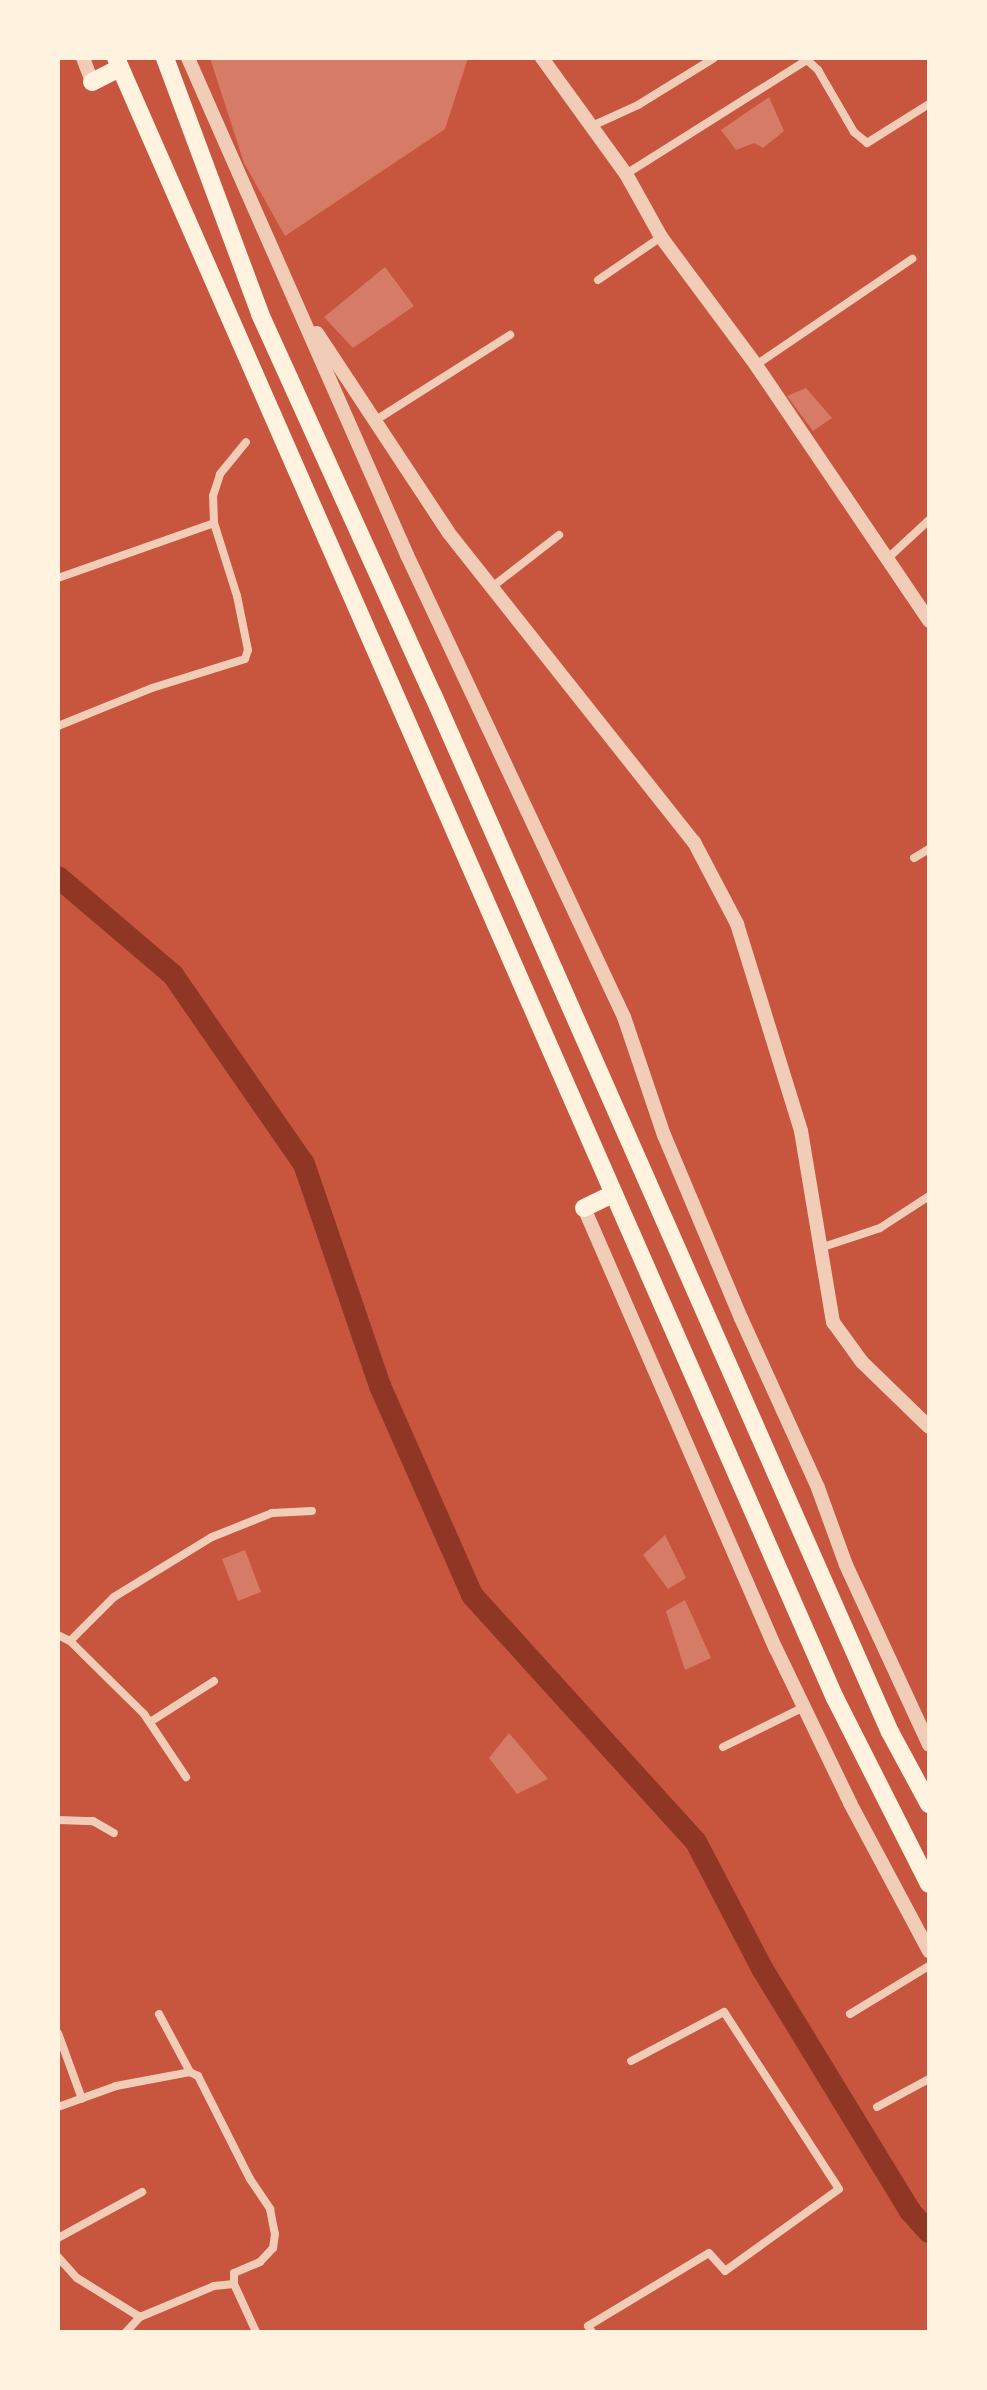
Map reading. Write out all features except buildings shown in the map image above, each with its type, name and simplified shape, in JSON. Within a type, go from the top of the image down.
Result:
[{"type":"highway","points":[[165,58],[260,314],[433,695],[890,1732],[929,1804]]},
{"type":"highway","points":[[92,82],[118,63],[841,1711],[929,1884]]},
{"type":"highway","points":[[584,1208],[613,1194]]},
{"type":"highway","points":[[762,1533],[795,1519]]},
{"type":"street","points":[[83,58],[92,82]]},
{"type":"street","points":[[188,58],[407,555],[624,1017],[664,1135],[735,1304],[818,1488],[846,1565],[929,1745]]},
{"type":"street","points":[[542,58],[626,174],[661,237],[756,365],[929,621]]},
{"type":"street","points":[[592,126],[638,105],[714,58]]},
{"type":"street","points":[[626,174],[807,60],[818,70],[854,132],[867,143],[929,104]]},
{"type":"street","points":[[598,280],[661,237]]},
{"type":"street","points":[[756,365],[912,259]]},
{"type":"street","points":[[298,305],[448,532],[694,842],[737,924],[801,1131],[833,1322],[862,1362],[929,1427]]},
{"type":"street","points":[[376,420],[510,335]]},
{"type":"street","points":[[58,726],[152,688],[245,659],[248,650],[237,596],[214,523],[213,496],[220,474],[246,442]]},
{"type":"street","points":[[887,559],[929,520]]},
{"type":"street","points":[[58,578],[214,523]]},
{"type":"street","points":[[492,587],[559,535]]},
{"type":"street","points":[[914,858],[929,849]]},
{"type":"street","points":[[820,1248],[880,1228],[929,1196]]},
{"type":"street","points":[[584,1208],[704,1490],[804,1707],[929,1951]]},
{"type":"street","points":[[70,1641],[114,1597],[212,1537],[272,1513],[312,1511]]},
{"type":"street","points":[[58,1635],[70,1641],[129,1696],[186,1777]]},
{"type":"street","points":[[150,1722],[214,1681]]},
{"type":"street","points":[[723,1747],[804,1707]]},
{"type":"street","points":[[58,1820],[93,1821],[114,1833]]},
{"type":"street","points":[[850,2014],[929,1966]]},
{"type":"street","points":[[592,2332],[588,2326],[709,2253],[725,2271],[839,2189],[724,2012],[631,2061]]},
{"type":"street","points":[[159,2014],[190,2072],[198,2076],[250,2179],[270,2209],[273,2248],[260,2262],[234,2273],[234,2284],[256,2332]]},
{"type":"street","points":[[58,2033],[82,2099]]},
{"type":"street","points":[[58,2107],[116,2086],[190,2072]]},
{"type":"street","points":[[877,2107],[929,2079]]},
{"type":"street","points":[[58,2238],[142,2192]]},
{"type":"street","points":[[58,2257],[77,2278],[140,2317]]},
{"type":"street","points":[[126,2332],[140,2317],[214,2286],[234,2284]]},
{"type":"waterway","points":[[58,877],[173,975],[304,1164],[380,1386],[472,1595],[696,1842],[763,1970],[910,2211],[929,2232]]}]
